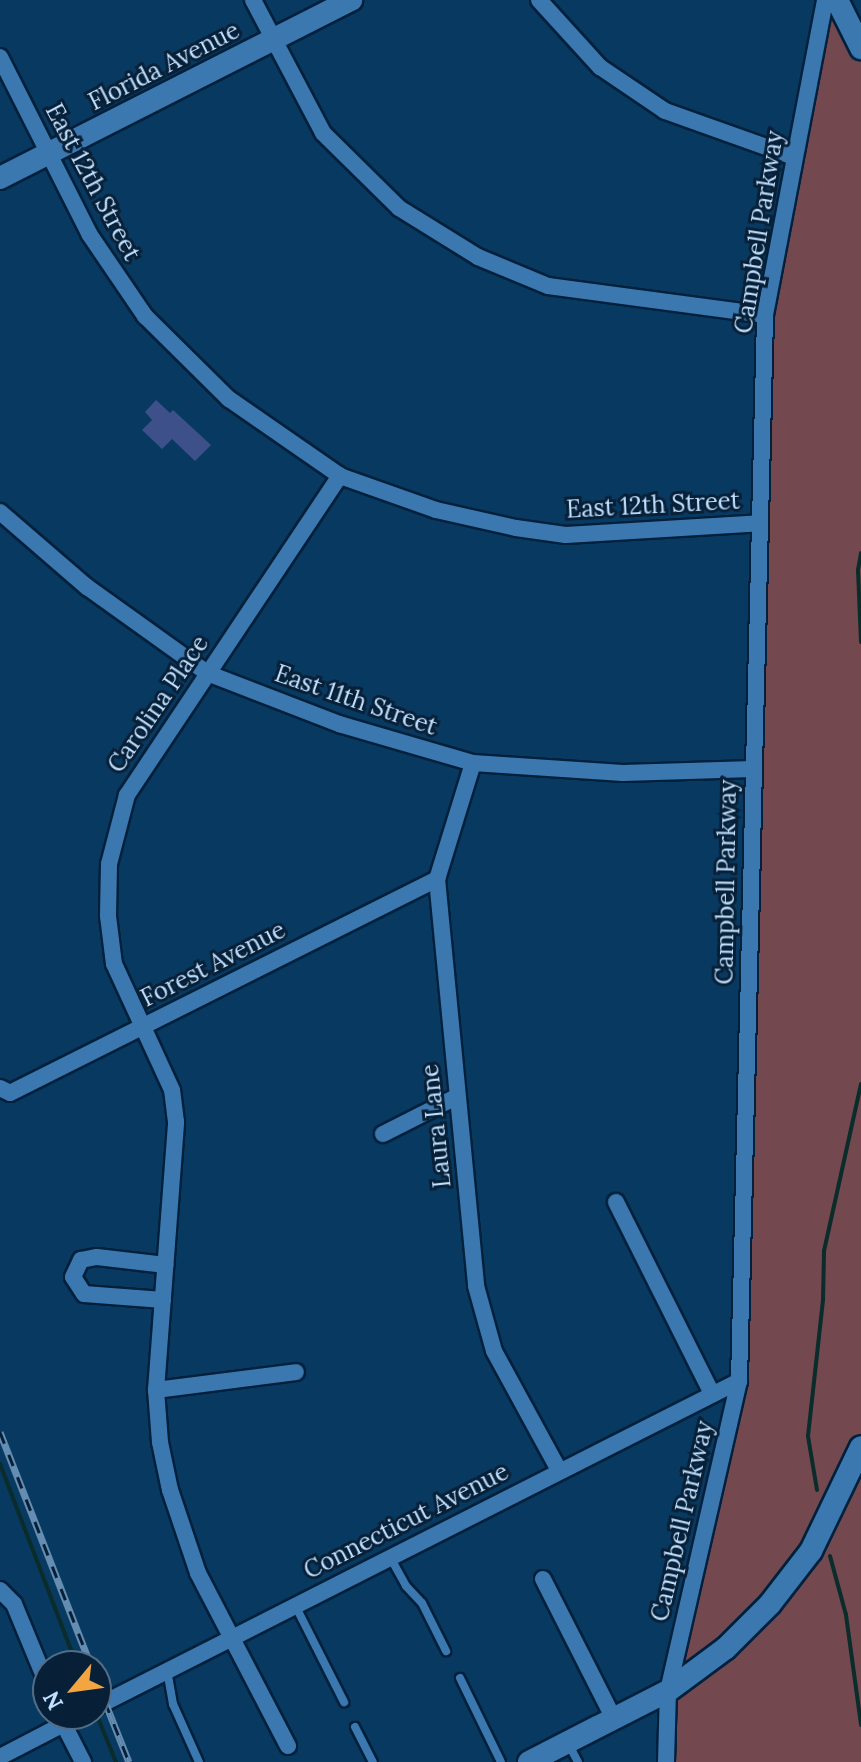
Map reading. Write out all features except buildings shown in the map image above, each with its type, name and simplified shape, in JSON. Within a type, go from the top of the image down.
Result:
[{"type":"street","points":[[253,0],[323,133],[399,208],[478,257],[548,286],[765,315]]},
{"type":"street","name":"Florida Avenue","points":[[0,178],[351,0]]},
{"type":"street","points":[[539,0],[600,67],[665,111],[794,157]]},
{"type":"street","name":"Campbell Parkway","points":[[666,1762],[668,1691],[739,1381],[765,315],[825,0]]},
{"type":"street","points":[[837,0],[861,48]]},
{"type":"street","name":"East 12th Street","points":[[0,57],[96,245],[165,340],[229,399],[340,476],[436,510],[516,528],[566,535],[760,523]]},
{"type":"street","name":"Carolina Place","points":[[288,1746],[198,1573],[174,1503],[160,1442],[156,1390],[176,1122],[172,1090],[114,964],[108,916],[109,864],[127,795],[340,476]]},
{"type":"street","name":"East 11th Street","points":[[0,512],[87,587],[207,673],[339,724],[473,763],[623,773],[753,769]]},
{"type":"street","name":"Laura Lane","points":[[473,763],[437,879],[476,1286],[485,1326],[559,1470]]},
{"type":"street","name":"Forest Avenue","points":[[5,1091],[141,1027],[437,879]]},
{"type":"street","points":[[383,1134],[456,1097]]},
{"type":"street","points":[[616,1202],[712,1394]]},
{"type":"street","points":[[163,1300],[84,1294],[73,1277],[81,1260],[97,1257],[166,1265]]},
{"type":"street","points":[[156,1390],[296,1372]]},
{"type":"street","name":"Connecticut Avenue","points":[[112,1699],[739,1381]]},
{"type":"street","points":[[529,1762],[573,1752],[614,1719],[668,1691],[726,1648],[770,1604],[811,1551],[861,1447]]},
{"type":"street","points":[[543,1579],[614,1719]]},
{"type":"street","points":[[0,1590],[14,1604],[33,1650]]},
{"type":"street","points":[[0,1757],[43,1730]]},
{"type":"street","points":[[67,1730],[83,1762]]},
{"type":"lane","points":[[389,1556],[406,1586],[422,1603],[446,1651]]},
{"type":"lane","points":[[294,1604],[344,1702]]},
{"type":"lane","points":[[167,1670],[173,1704],[199,1762]]},
{"type":"lane","points":[[460,1678],[501,1762]]},
{"type":"lane","points":[[355,1727],[373,1762]]},
{"type":"shaded area","points":[[825,0],[861,54],[861,1762],[666,1762],[668,1691],[739,1381],[765,315]]},
{"type":"waterway","points":[[861,553],[858,570],[861,642]]},
{"type":"waterway","points":[[817,1490],[808,1436],[823,1300],[824,1251],[861,1084]]},
{"type":"waterway","points":[[0,1464],[71,1650]]},
{"type":"waterway","points":[[830,1556],[846,1615],[861,1725]]},
{"type":"waterway","points":[[103,1730],[116,1762]]},
{"type":"railway","points":[[0,1432],[85,1650]]},
{"type":"railway","points":[[112,1719],[129,1762]]}]
